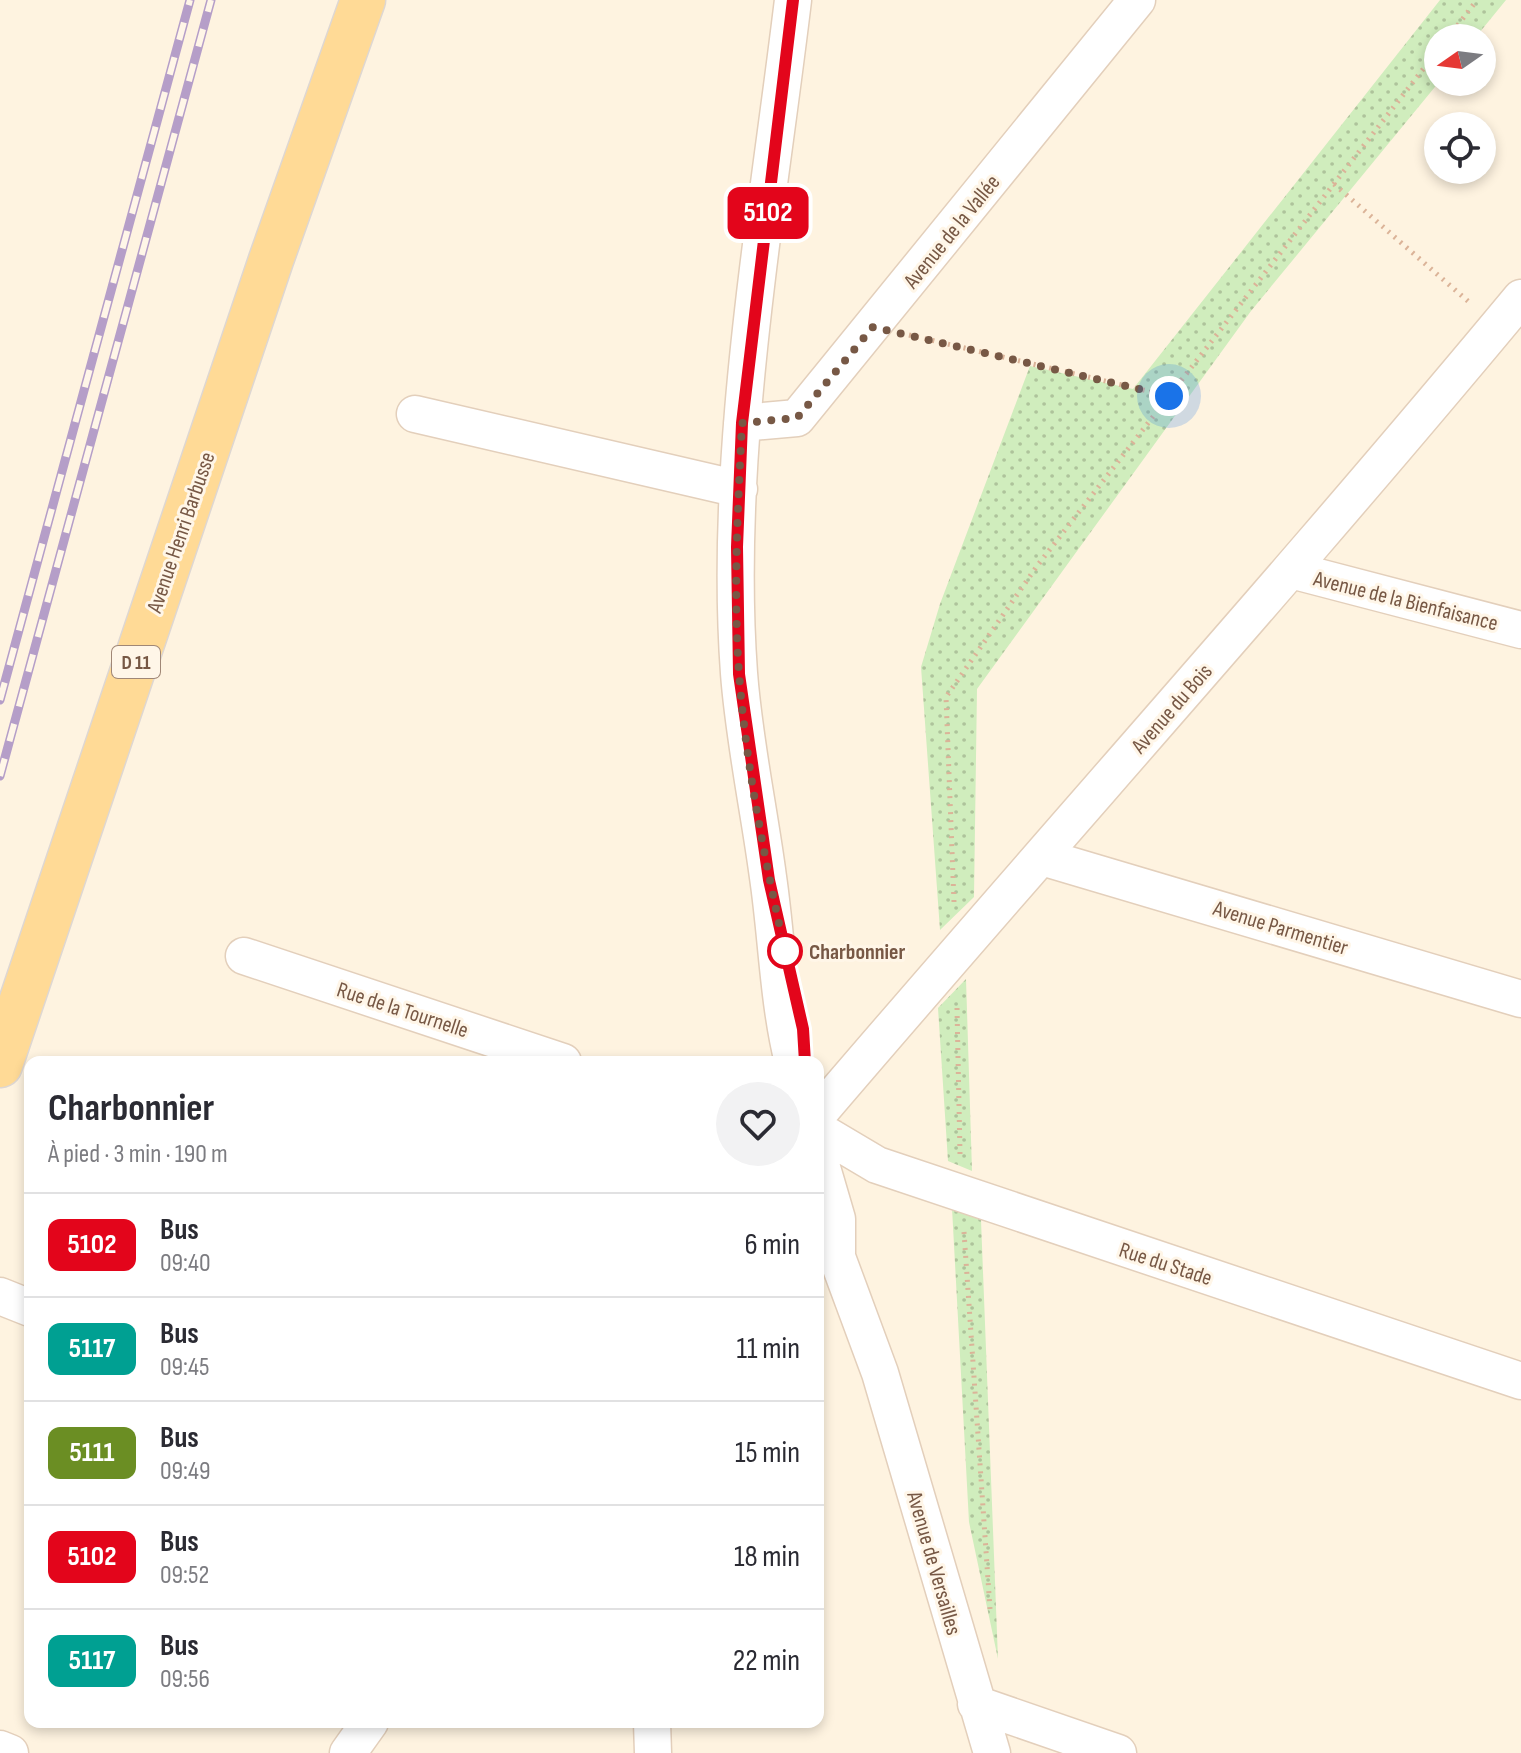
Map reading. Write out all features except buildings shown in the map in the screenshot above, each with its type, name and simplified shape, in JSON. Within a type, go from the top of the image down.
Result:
[{"type":"main road","name":"Avenue Henri Barbusse","points":[[0,1065],[271,260],[363,0]]},
{"type":"street","points":[[792,1056],[739,674],[739,489],[742,423],[793,0]]},
{"type":"street","name":"Avenue de la Vallée","points":[[742,423],[797,418],[1137,0]]},
{"type":"street","name":"Avenue du Bois","points":[[824,1107],[956,950],[1042,857],[1291,570],[1497,319],[1521,298]]},
{"type":"street","points":[[415,414],[739,489]]},
{"type":"street","name":"Avenue de la Bienfaisance","points":[[1291,570],[1521,630]]},
{"type":"street","name":"Avenue Parmentier","points":[[1042,857],[1521,999]]},
{"type":"street","points":[[769,880],[803,1029],[805,1056]]},
{"type":"street","name":"Rue de la Tournelle","points":[[244,956],[545,1056]]},
{"type":"street","name":"Rue du Stade","points":[[824,1134],[877,1165],[1521,1381]]},
{"type":"street","name":"Avenue de Versailles","points":[[824,1194],[828,1221],[862,1250],[880,1373],[992,1753]]},
{"type":"street","points":[[0,1296],[24,1306]]},
{"type":"street","points":[[976,1704],[1118,1753]]},
{"type":"street","points":[[348,1753],[366,1728]]},
{"type":"street","points":[[652,1728],[653,1753]]},
{"type":"street","points":[[0,1749],[10,1753]]},
{"type":"path","points":[[1459,24],[1477,0]]},
{"type":"path","points":[[1334,184],[1497,319]]},
{"type":"path","points":[[873,327],[1169,396]]},
{"type":"green space","points":[[1440,0],[1506,0],[1486,24],[1424,24],[1424,96],[1428,96],[1251,311],[977,689],[974,897],[940,930],[921,667],[940,604],[1030,366],[1133,389]]},
{"type":"green space","points":[[966,979],[972,1171],[948,1161],[938,1008]]},
{"type":"green space","points":[[952,1208],[981,1220],[998,1659],[969,1522]]},
{"type":"railway","points":[[0,700],[190,0]]},
{"type":"railway","points":[[0,776],[211,0]]},
{"type":"bus line","name":"5102","points":[[793,0],[742,423],[737,547],[739,674],[769,880],[803,1029],[805,1056]]},
{"type":"place","name":"Charbonnier","points":[[785,951]]},
{"type":"route","points":[[785,951],[769,880],[739,674],[737,547],[742,423],[797,418],[873,327],[1169,396]]}]
